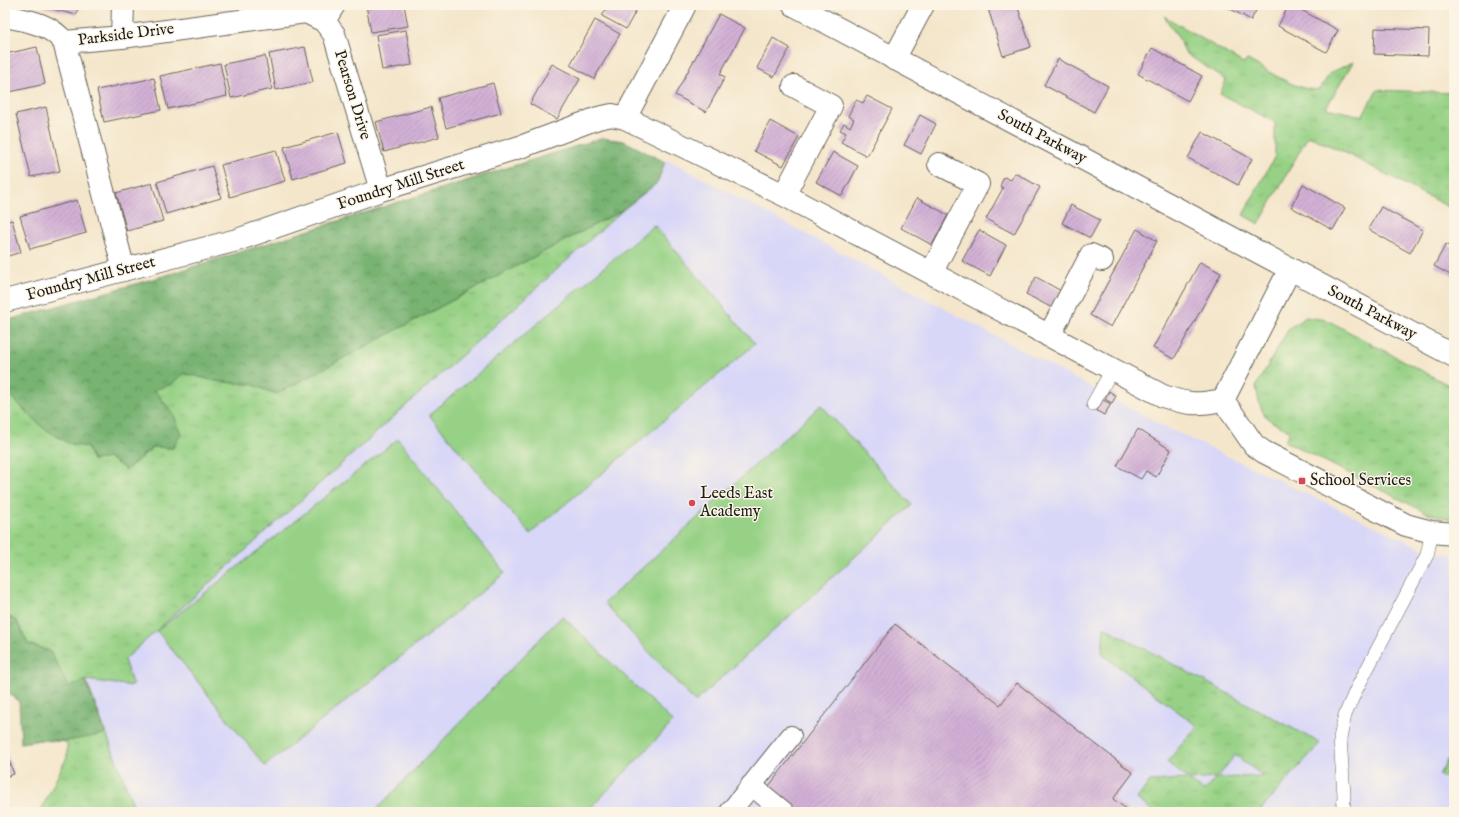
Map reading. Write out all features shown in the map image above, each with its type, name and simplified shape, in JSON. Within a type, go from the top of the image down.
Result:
[{"type":"street","points":[[122,37],[123,5]]},
{"type":"street","name":"South Parkway","points":[[794,5],[1454,356]]},
{"type":"street","points":[[894,59],[924,5]]},
{"type":"street","points":[[625,118],[684,7]]},
{"type":"street","name":"Parkside Drive","points":[[124,270],[64,42],[122,37],[306,12],[329,13]]},
{"type":"street","name":"Pearson Drive","points":[[329,13],[381,190]]},
{"type":"street","points":[[5,16],[34,22],[47,27],[57,33],[64,42]]},
{"type":"street","points":[[794,86],[831,106],[784,195],[1163,396],[1186,404],[1223,400]]},
{"type":"street","name":"Foundry Mill Street","points":[[5,301],[237,240],[381,190],[523,146],[598,118],[612,115],[625,118],[784,195]]},
{"type":"street","points":[[931,273],[978,184],[939,164]]},
{"type":"street","points":[[1050,336],[1091,254],[1102,260]]},
{"type":"street","points":[[1223,400],[1290,270]]},
{"type":"street","points":[[1223,400],[1254,445],[1264,452],[1406,525],[1432,532],[1454,534]]},
{"type":"street","points":[[730,812],[791,736]]},
{"type":"street","points":[[751,785],[784,812]]},
{"type":"lane","points":[[1094,404],[1112,370]]},
{"type":"lane","points":[[1343,812],[1344,795],[1340,738],[1345,715],[1356,690],[1427,555],[1432,532]]},
{"type":"shaded area","name":"Leeds East Academy","points":[[668,160],[1161,425],[1430,552],[1454,555],[1454,812],[136,812],[48,581],[64,454]]},
{"type":"green space","points":[[1164,16],[1243,63],[1248,60],[1283,80],[1303,88],[1312,90],[1320,89],[1330,73],[1353,62],[1326,108],[1362,116],[1377,90],[1454,93],[1454,210],[1342,151],[1308,136],[1259,224],[1243,215],[1275,156],[1275,122],[1220,94],[1226,80],[1185,53],[1181,42]]},
{"type":"green space","points":[[602,138],[624,141],[665,162],[657,183],[624,209],[276,394],[251,384],[221,382],[183,373],[172,384],[154,390],[174,415],[181,434],[173,448],[153,447],[126,470],[110,458],[93,460],[87,447],[68,443],[42,427],[10,396],[5,380],[5,321],[167,275]]},
{"type":"green space","points":[[624,209],[124,660],[133,686],[86,680],[136,812],[40,812],[67,757],[67,742],[40,740],[21,743],[26,705],[50,651],[28,644],[17,621],[5,615],[5,380],[10,396],[68,443],[87,447],[93,460],[110,458],[126,470],[153,447],[173,448],[174,415],[154,389],[172,384],[183,373],[221,382],[251,384],[276,394]]},
{"type":"green space","points":[[654,225],[755,344],[530,534],[429,415]]},
{"type":"green space","points":[[1306,317],[1327,320],[1454,388],[1454,520],[1427,513],[1285,441],[1290,431],[1274,423],[1265,415],[1260,404],[1256,386],[1289,328]]},
{"type":"green space","points":[[821,405],[912,505],[695,702],[604,603]]},
{"type":"green space","points":[[398,439],[505,573],[265,766],[157,631]]},
{"type":"green space","points":[[5,615],[17,621],[28,644],[50,651],[69,687],[85,680],[106,734],[67,741],[40,740],[21,743],[19,701],[5,691]]},
{"type":"green space","points":[[562,616],[673,722],[587,812],[374,812]]},
{"type":"green space","points":[[1104,627],[1320,743],[1259,812],[1154,812],[1137,799],[1150,781],[1188,779],[1167,762],[1197,726],[1102,654]],"holes":[[[1235,755],[1263,776],[1217,778]],[[1215,778],[1204,791],[1189,780]]]},
{"type":"green space","points":[[1452,751],[1454,752],[1454,771],[1449,769],[1444,778],[1439,775]]},
{"type":"building","points":[[44,5],[79,5],[76,15],[44,7]]},
{"type":"building","points":[[366,5],[404,5],[408,26],[371,32]]},
{"type":"building","points":[[608,5],[639,5],[626,29],[602,16]]},
{"type":"building","points":[[987,5],[1017,5],[1031,47],[1003,56]]},
{"type":"building","points":[[1223,5],[1259,5],[1251,20]]},
{"type":"building","points":[[1289,5],[1292,5],[1338,30],[1326,52],[1278,26]]},
{"type":"building","points":[[719,14],[745,28],[720,74],[725,77],[706,112],[675,95]]},
{"type":"building","points":[[595,20],[620,34],[594,79],[570,65]]},
{"type":"building","points":[[1375,28],[1429,30],[1428,56],[1374,54]]},
{"type":"building","points":[[406,30],[412,65],[382,70],[376,35]]},
{"type":"building","points":[[773,38],[790,48],[774,77],[757,68]]},
{"type":"building","points":[[37,47],[45,84],[10,92],[5,70],[5,54]]},
{"type":"building","points":[[305,47],[313,82],[276,90],[269,54]]},
{"type":"building","points":[[1152,48],[1202,76],[1188,101],[1138,74]]},
{"type":"building","points":[[265,56],[272,89],[231,98],[224,64]]},
{"type":"building","points":[[1058,59],[1108,86],[1094,112],[1044,85]]},
{"type":"building","points":[[220,63],[227,96],[168,109],[160,76]]},
{"type":"building","points":[[552,64],[580,79],[557,119],[530,104]]},
{"type":"building","points":[[154,78],[161,110],[104,122],[97,90]]},
{"type":"building","points":[[493,83],[501,113],[446,128],[438,98]]},
{"type":"building","points":[[867,96],[892,109],[867,156],[841,142],[846,133],[840,130],[844,123],[850,127],[854,119],[848,116],[856,100],[863,103]]},
{"type":"building","points":[[46,107],[60,171],[31,177],[16,114]]},
{"type":"building","points":[[431,107],[439,137],[384,152],[376,122]]},
{"type":"building","points":[[920,115],[936,124],[921,154],[904,145]]},
{"type":"building","points":[[770,121],[799,137],[783,166],[754,151]]},
{"type":"building","points":[[338,132],[347,163],[293,179],[284,147]]},
{"type":"building","points":[[1202,132],[1252,159],[1238,185],[1188,158]]},
{"type":"building","points":[[276,150],[285,181],[230,197],[221,165]]},
{"type":"building","points":[[833,152],[858,166],[842,196],[816,182]]},
{"type":"building","points":[[212,166],[221,198],[166,214],[157,182]]},
{"type":"building","points":[[1015,173],[1040,187],[1014,234],[986,219],[1003,188],[1000,186],[1004,177],[1011,180]]},
{"type":"building","points":[[152,183],[163,221],[127,231],[116,193]]},
{"type":"building","points":[[1303,184],[1345,208],[1333,230],[1291,207]]},
{"type":"building","points":[[917,198],[948,215],[932,245],[901,228]]},
{"type":"building","points":[[77,200],[86,233],[30,249],[20,216]]},
{"type":"building","points":[[1071,205],[1100,220],[1090,238],[1062,223]]},
{"type":"building","points":[[1381,207],[1423,230],[1410,253],[1368,229]]},
{"type":"building","points":[[12,220],[21,252],[5,257],[5,222]]},
{"type":"building","points":[[1137,229],[1157,241],[1111,327],[1090,315]]},
{"type":"building","points":[[979,230],[1006,245],[990,276],[962,261]]},
{"type":"building","points":[[1446,244],[1454,248],[1454,277],[1434,266]]},
{"type":"building","points":[[1200,262],[1221,273],[1174,359],[1153,348]]},
{"type":"building","points":[[1036,277],[1063,292],[1054,309],[1026,294]]},
{"type":"building","points":[[1109,391],[1116,396],[1112,403],[1105,399]]},
{"type":"building","points":[[1103,400],[1111,404],[1104,415],[1097,411]]},
{"type":"building","points":[[1138,429],[1171,450],[1156,477],[1146,471],[1141,479],[1117,466]]},
{"type":"building","points":[[895,624],[1000,705],[1017,683],[1133,773],[1113,799],[1130,812],[793,812],[765,791]]},
{"type":"building","points":[[5,749],[14,774],[5,777]]},
{"type":"place","name":"School Services","points":[[1302,481]]},
{"type":"place","name":"Leeds East Academy","points":[[692,503]]}]
